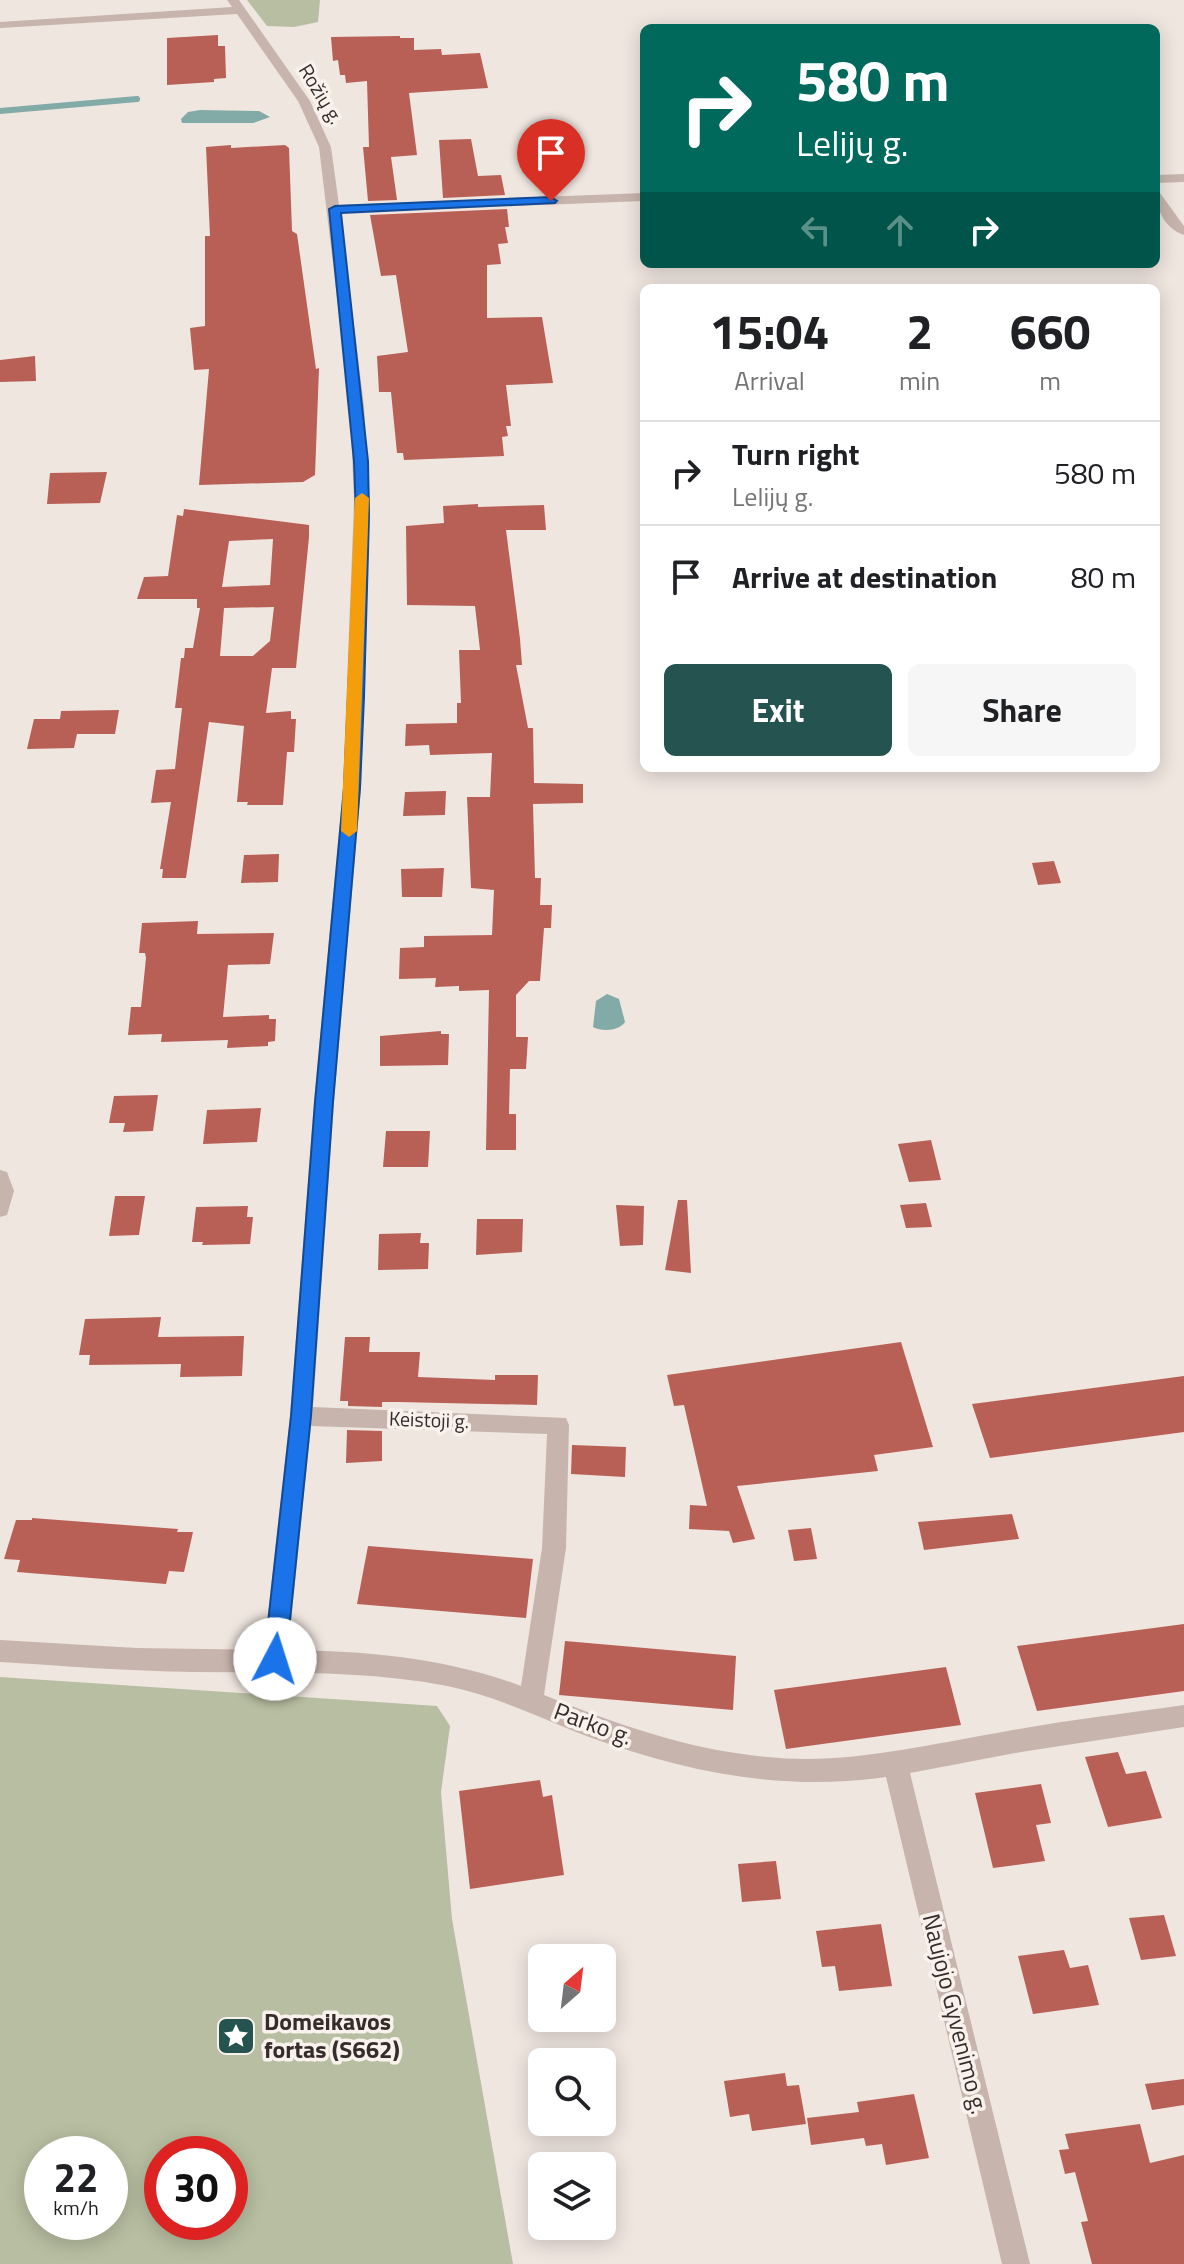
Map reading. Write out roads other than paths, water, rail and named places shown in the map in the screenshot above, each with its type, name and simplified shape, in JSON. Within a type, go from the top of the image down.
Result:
[{"type":"street","points":[[0,25],[236,5]]},
{"type":"street","name":"Rožių g.","points":[[236,5],[313,117],[325,147],[357,406],[362,515],[352,788],[324,1102],[301,1416],[275,1659]]},
{"type":"street","points":[[1160,179],[1184,178]]},
{"type":"street","points":[[335,209],[640,197]]},
{"type":"street","points":[[1160,202],[1176,227],[1184,231]]},
{"type":"street","points":[[0,1178],[4,1191],[0,1209]]},
{"type":"street","name":"Keistoji g.","points":[[301,1416],[558,1425],[554,1548],[531,1701]]},
{"type":"street","name":"Parko g.","points":[[0,1651],[158,1660],[332,1660],[448,1675],[495,1686],[590,1725],[684,1755],[749,1768],[840,1772],[1184,1716]]},
{"type":"street","name":"Naujojo Gyvenimo g.","points":[[895,1764],[1016,2264]]},
{"type":"water","points":[[259,111],[270,117],[253,123],[182,123],[181,119],[188,112]]},
{"type":"water","points":[[607,994],[619,999],[625,1022],[615,1029],[601,1030],[593,1027],[596,1001]]},
{"type":"waterway","points":[[0,111],[137,99]]},
{"type":"place","name":"Domeikavos fortas (S662)","points":[[236,2036]]}]
